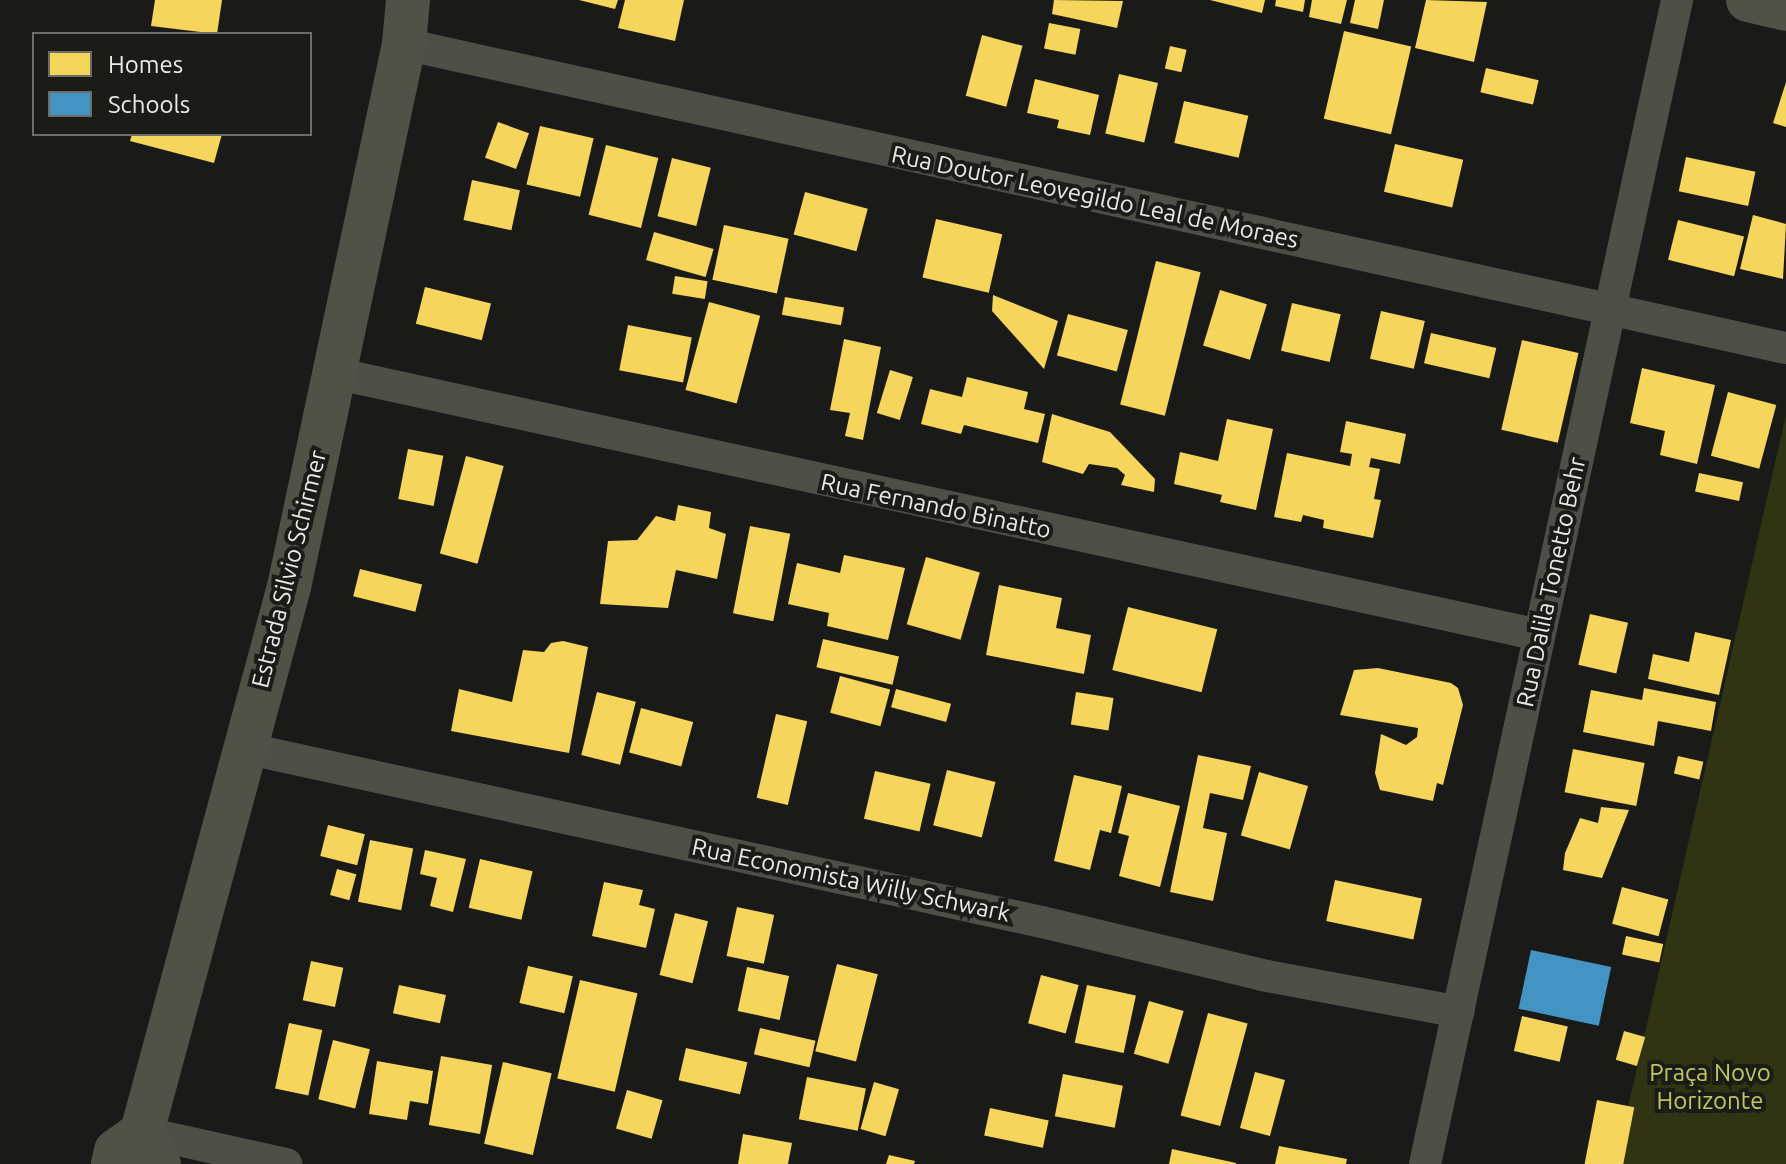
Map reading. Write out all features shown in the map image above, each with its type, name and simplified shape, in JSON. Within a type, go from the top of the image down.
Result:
[{"type":"street","name":"Estrada Silvio Schirmer","points":[[150,1148],[244,748],[289,587],[404,44],[408,0]]},
{"type":"street","name":"Rua Dalila Tonetto Behr","points":[[1425,1164],[1677,0]]},
{"type":"street","points":[[1748,0],[1786,9]]},
{"type":"street","name":"Rua Doutor Leovegildo Leal de Moraes","points":[[404,44],[1786,348]]},
{"type":"street","name":"Rua Fernando Binatto","points":[[334,373],[1539,635]]},
{"type":"street","name":"Rua Economista Willy Schwark","points":[[244,748],[1042,922],[1262,975],[1459,1012]]},
{"type":"street","points":[[113,1164],[116,1151],[150,1148],[286,1164]]},
{"type":"green space","name":"Praça Novo Horizonte","points":[[1786,415],[1786,1164],[1615,1164]]},
{"type":"building: Homes","points":[[155,0],[222,0],[217,32],[151,26]]},
{"type":"building: Homes","points":[[579,0],[618,0],[615,9]]},
{"type":"building: Homes","points":[[625,0],[684,0],[675,41],[618,28]]},
{"type":"building: Homes","points":[[1054,0],[1123,1],[1117,28],[1052,14]]},
{"type":"building: Homes","points":[[1210,0],[1265,0],[1262,13]]},
{"type":"building: Homes","points":[[1276,0],[1305,0],[1303,12],[1275,6]]},
{"type":"building: Homes","points":[[1312,0],[1347,0],[1341,24],[1309,17]]},
{"type":"building: Homes","points":[[1355,0],[1384,0],[1378,29],[1350,23]]},
{"type":"building: Homes","points":[[1426,0],[1487,2],[1474,62],[1415,48]]},
{"type":"building: Homes","points":[[1049,23],[1080,29],[1075,55],[1044,49]]},
{"type":"building: Homes","points":[[1344,31],[1411,47],[1391,134],[1324,119]]},
{"type":"building: Homes","points":[[982,35],[1023,46],[1006,107],[966,96]]},
{"type":"building: Homes","points":[[1170,46],[1187,50],[1181,72],[1165,68]]},
{"type":"building: Homes","points":[[1486,68],[1539,80],[1533,105],[1480,92]]},
{"type":"building: Homes","points":[[1119,74],[1158,83],[1144,142],[1105,133]]},
{"type":"building: Homes","points":[[1035,79],[1099,95],[1090,135],[1057,128],[1059,120],[1027,113]]},
{"type":"building: Homes","points":[[1786,82],[1786,127],[1773,123]]},
{"type":"building: Homes","points":[[1184,101],[1248,116],[1239,158],[1174,143]]},
{"type":"building: Homes","points":[[498,122],[529,133],[516,169],[485,158]]},
{"type":"building: Homes","points":[[540,126],[594,138],[580,197],[527,184]]},
{"type":"building: Homes","points":[[131,136],[221,136],[214,163],[130,141]]},
{"type":"building: Homes","points":[[1395,144],[1463,160],[1452,207],[1384,192]]},
{"type":"building: Homes","points":[[606,145],[658,158],[641,228],[589,215]]},
{"type":"building: Homes","points":[[1686,157],[1755,172],[1748,206],[1679,191]]},
{"type":"building: Homes","points":[[672,158],[711,168],[696,226],[657,216]]},
{"type":"building: Homes","points":[[472,180],[520,190],[511,230],[463,220]]},
{"type":"building: Homes","points":[[805,192],[868,209],[856,251],[794,235]]},
{"type":"building: Homes","points":[[1753,215],[1786,224],[1783,279],[1740,269]]},
{"type":"building: Homes","points":[[936,219],[1002,234],[989,293],[923,277]]},
{"type":"building: Homes","points":[[1678,220],[1744,236],[1734,276],[1668,260]]},
{"type":"building: Homes","points":[[724,225],[789,239],[777,293],[712,280]]},
{"type":"building: Homes","points":[[654,232],[714,249],[706,277],[646,260]]},
{"type":"building: Homes","points":[[1156,261],[1201,272],[1165,416],[1120,405]]},
{"type":"building: Homes","points":[[675,276],[708,281],[705,299],[672,294]]},
{"type":"building: Homes","points":[[425,287],[491,303],[482,340],[416,324]]},
{"type":"building: Homes","points":[[1220,290],[1267,304],[1250,360],[1203,345]]},
{"type":"building: Homes","points":[[993,295],[1058,321],[1044,369],[992,311]]},
{"type":"building: Homes","points":[[785,297],[844,307],[841,325],[782,315]]},
{"type":"building: Homes","points":[[709,302],[760,316],[737,404],[685,390]]},
{"type":"building: Homes","points":[[1292,303],[1341,314],[1330,362],[1281,351]]},
{"type":"building: Homes","points":[[1381,311],[1425,321],[1414,369],[1370,359]]},
{"type":"building: Homes","points":[[1068,314],[1128,330],[1117,372],[1057,356]]},
{"type":"building: Homes","points":[[628,325],[692,337],[683,383],[619,370]]},
{"type":"building: Homes","points":[[1431,333],[1496,348],[1489,378],[1424,363]]},
{"type":"building: Homes","points":[[844,339],[881,347],[863,440],[845,436],[850,413],[830,410]]},
{"type":"building: Homes","points":[[1522,340],[1579,353],[1558,443],[1501,430]]},
{"type":"building: Homes","points":[[1642,368],[1715,385],[1697,464],[1660,455],[1665,431],[1630,423]]},
{"type":"building: Homes","points":[[890,370],[913,377],[900,420],[877,413]]},
{"type":"building: Homes","points":[[967,377],[1028,392],[1024,409],[1045,414],[1038,443],[964,425],[961,434],[921,424],[930,389],[962,397]]},
{"type":"building: Homes","points":[[1728,392],[1776,405],[1759,469],[1711,456]]},
{"type":"building: Homes","points":[[1052,414],[1110,432],[1155,479],[1154,492],[1121,485],[1125,475],[1117,468],[1089,464],[1083,474],[1042,462]]},
{"type":"building: Homes","points":[[1227,419],[1273,429],[1256,510],[1220,502],[1222,495],[1174,484],[1180,452],[1218,461]]},
{"type":"building: Homes","points":[[1346,421],[1406,434],[1400,464],[1371,458],[1369,467],[1380,469],[1374,499],[1381,500],[1373,538],[1323,528],[1324,520],[1303,515],[1301,522],[1274,517],[1287,453],[1350,466],[1352,454],[1340,452]]},
{"type":"building: Homes","points":[[408,449],[443,456],[434,506],[398,499]]},
{"type":"building: Homes","points":[[466,456],[504,466],[478,564],[440,554]]},
{"type":"building: Homes","points":[[1699,473],[1743,482],[1739,501],[1695,492]]},
{"type":"building: Homes","points":[[678,505],[711,512],[709,528],[726,534],[717,579],[676,570],[668,608],[600,604],[608,541],[637,540],[656,516],[675,521]]},
{"type":"building: Homes","points":[[750,526],[790,534],[773,621],[733,613]]},
{"type":"building: Homes","points":[[844,555],[905,568],[888,640],[827,626],[829,613],[788,604],[797,563],[840,573]]},
{"type":"building: Homes","points":[[926,557],[980,572],[961,640],[907,624]]},
{"type":"building: Homes","points":[[360,569],[422,584],[415,612],[353,596]]},
{"type":"building: Homes","points":[[999,585],[1062,598],[1056,628],[1091,635],[1084,674],[986,655]]},
{"type":"building: Homes","points":[[1128,607],[1217,629],[1202,692],[1112,670]]},
{"type":"building: Homes","points":[[1590,614],[1628,623],[1616,673],[1578,665]]},
{"type":"building: Homes","points":[[1695,632],[1731,640],[1719,695],[1648,679],[1653,654],[1689,662]]},
{"type":"building: Homes","points":[[823,639],[899,657],[892,685],[816,667]]},
{"type":"building: Homes","points":[[563,641],[588,647],[569,753],[451,731],[459,689],[512,702],[523,650],[544,652],[551,643]]},
{"type":"building: Homes","points":[[1378,668],[1451,683],[1458,688],[1463,705],[1443,785],[1437,783],[1433,801],[1380,790],[1375,773],[1381,734],[1406,745],[1417,737],[1418,728],[1340,715],[1354,670]]},
{"type":"building: Homes","points":[[840,676],[890,689],[880,726],[830,713]]},
{"type":"building: Homes","points":[[1644,688],[1716,702],[1711,731],[1658,721],[1654,746],[1583,732],[1591,690],[1642,700]]},
{"type":"building: Homes","points":[[896,689],[951,704],[946,722],[891,707]]},
{"type":"building: Homes","points":[[597,692],[636,702],[620,765],[581,755]]},
{"type":"building: Homes","points":[[1076,692],[1114,698],[1108,731],[1071,725]]},
{"type":"building: Homes","points":[[641,708],[693,722],[681,766],[629,752]]},
{"type":"building: Homes","points":[[776,714],[807,721],[788,805],[757,798]]},
{"type":"building: Homes","points":[[1573,749],[1645,763],[1636,806],[1565,792]]},
{"type":"building: Homes","points":[[1198,755],[1251,766],[1243,800],[1210,793],[1203,828],[1227,833],[1213,901],[1170,892]]},
{"type":"building: Homes","points":[[1678,756],[1703,762],[1699,779],[1674,774]]},
{"type":"building: Homes","points":[[947,770],[996,782],[982,837],[933,825]]},
{"type":"building: Homes","points":[[875,771],[931,784],[920,832],[864,819]]},
{"type":"building: Homes","points":[[1259,772],[1308,786],[1290,850],[1241,835]]},
{"type":"building: Homes","points":[[1074,775],[1122,786],[1111,833],[1100,830],[1090,870],[1054,861]]},
{"type":"building: Homes","points":[[1128,793],[1180,806],[1160,887],[1119,876],[1129,836],[1118,833]]},
{"type":"building: Homes","points":[[1601,807],[1629,810],[1602,878],[1563,870],[1565,853],[1580,818],[1598,823]]},
{"type":"building: Homes","points":[[328,825],[365,834],[357,865],[320,856]]},
{"type":"building: Homes","points":[[370,840],[413,848],[401,910],[358,902]]},
{"type":"building: Homes","points":[[425,850],[466,859],[453,912],[430,906],[437,878],[420,874]]},
{"type":"building: Homes","points":[[480,859],[533,871],[521,920],[469,908]]},
{"type":"building: Homes","points":[[337,869],[356,874],[349,900],[330,895]]},
{"type":"building: Homes","points":[[1335,880],[1422,899],[1413,940],[1326,921]]},
{"type":"building: Homes","points":[[604,882],[643,890],[639,905],[655,909],[646,948],[592,936]]},
{"type":"building: Homes","points":[[1622,887],[1668,899],[1659,936],[1612,924]]},
{"type":"building: Homes","points":[[737,907],[774,915],[764,964],[727,956]]},
{"type":"building: Homes","points":[[675,913],[708,921],[693,983],[660,975]]},
{"type":"building: Homes","points":[[1626,936],[1663,944],[1659,962],[1622,955]]},
{"type":"building: Homes","points":[[311,961],[343,968],[335,1007],[303,1000]]},
{"type":"building: Homes","points":[[837,964],[878,974],[856,1061],[815,1051]]},
{"type":"building: Homes","points":[[528,966],[573,976],[564,1013],[519,1003]]},
{"type":"building: Homes","points":[[747,967],[789,976],[780,1020],[738,1011]]},
{"type":"building: Homes","points":[[1041,975],[1079,985],[1066,1033],[1028,1023]]},
{"type":"building: Homes","points":[[580,980],[637,993],[615,1092],[557,1078]]},
{"type":"building: Homes","points":[[399,985],[446,995],[440,1023],[393,1013]]},
{"type":"building: Homes","points":[[1087,985],[1136,995],[1124,1053],[1075,1043]]},
{"type":"building: Homes","points":[[1149,1001],[1184,1011],[1168,1064],[1134,1054]]},
{"type":"building: Homes","points":[[1208,1013],[1248,1024],[1220,1126],[1181,1115]]},
{"type":"building: Homes","points":[[1522,1016],[1568,1027],[1560,1062],[1514,1051]]},
{"type":"building: Homes","points":[[289,1023],[322,1030],[308,1096],[275,1089]]},
{"type":"building: Homes","points":[[760,1028],[816,1041],[809,1067],[754,1054]]},
{"type":"building: Homes","points":[[1624,1031],[1645,1037],[1637,1066],[1616,1060]]},
{"type":"building: Homes","points":[[333,1040],[370,1049],[355,1108],[318,1099]]},
{"type":"building: Homes","points":[[686,1048],[747,1062],[740,1094],[679,1080]]},
{"type":"building: Homes","points":[[441,1056],[492,1065],[480,1134],[429,1125]]},
{"type":"building: Homes","points":[[377,1061],[433,1071],[428,1104],[410,1101],[407,1120],[369,1114]]},
{"type":"building: Homes","points":[[503,1062],[552,1073],[533,1155],[484,1144]]},
{"type":"building: Homes","points":[[1255,1072],[1285,1080],[1270,1136],[1240,1128]]},
{"type":"building: Homes","points":[[1063,1074],[1123,1086],[1115,1128],[1055,1116]]},
{"type":"building: Homes","points":[[807,1077],[866,1088],[858,1131],[799,1119]]},
{"type":"building: Homes","points":[[874,1082],[899,1089],[885,1136],[860,1129]]},
{"type":"building: Homes","points":[[627,1090],[663,1100],[652,1139],[616,1128]]},
{"type":"building: Homes","points":[[1597,1100],[1634,1107],[1623,1164],[1585,1164]]},
{"type":"building: Homes","points":[[990,1108],[1049,1120],[1043,1148],[984,1135]]},
{"type":"building: Homes","points":[[743,1134],[792,1143],[788,1164],[738,1164]]},
{"type":"building: Homes","points":[[1279,1146],[1347,1159],[1346,1164],[1275,1164]]},
{"type":"building: Homes","points":[[1172,1149],[1236,1163],[1236,1164],[1169,1164]]},
{"type":"building: Homes","points":[[889,1155],[915,1161],[914,1164],[886,1164]]},
{"type":"building: Schools","points":[[1531,950],[1611,967],[1599,1026],[1519,1009]]}]
